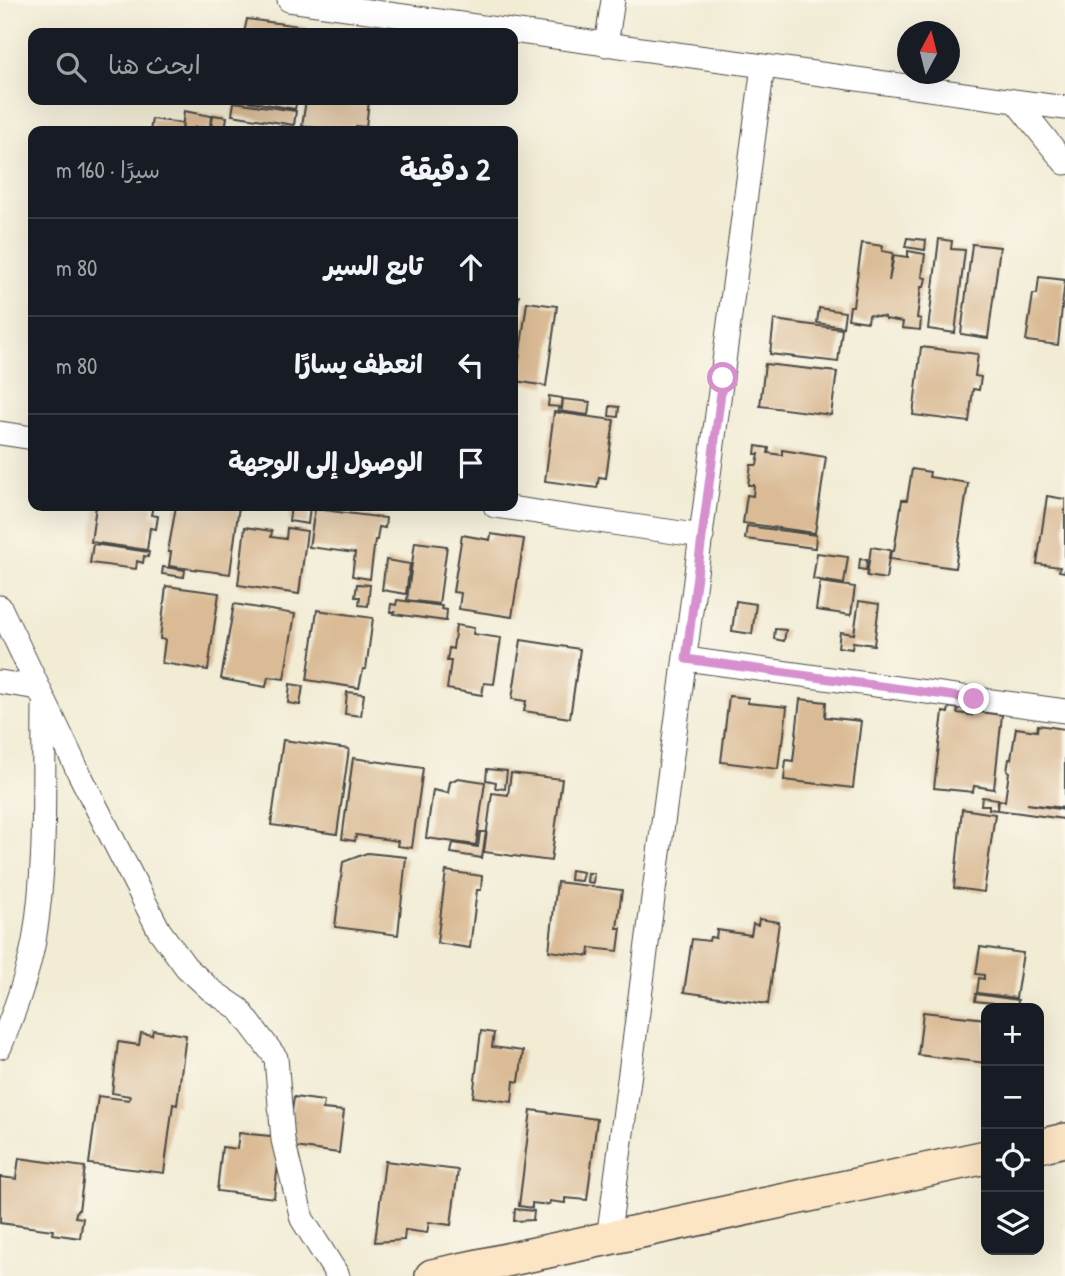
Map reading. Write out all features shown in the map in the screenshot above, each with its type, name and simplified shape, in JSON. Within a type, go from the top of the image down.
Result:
[{"type":"street","points":[[289,0],[486,28]]},
{"type":"street","points":[[606,45],[612,0]]},
{"type":"street","points":[[518,33],[1065,108]]},
{"type":"street","points":[[608,1239],[763,66]]},
{"type":"street","points":[[1016,102],[1065,163]]},
{"type":"street","points":[[0,433],[28,437]]},
{"type":"street","points":[[518,509],[702,536]]},
{"type":"street","points":[[0,607],[159,930],[186,967],[211,990],[239,1009],[276,1058],[283,1140],[302,1219],[338,1276]]},
{"type":"street","points":[[686,659],[1065,711]]},
{"type":"street","points":[[0,682],[41,694]]},
{"type":"street","points":[[0,1048],[20,998],[34,941],[43,865],[41,694]]},
{"type":"street","points":[[1044,1145],[1065,1140]]},
{"type":"street","points":[[432,1276],[981,1158]]},
{"type":"building","points":[[247,19],[307,27],[307,28],[245,28]]},
{"type":"building","points":[[234,105],[296,111],[294,125],[232,115]]},
{"type":"building","points":[[271,105],[296,105],[295,109]]},
{"type":"building","points":[[305,105],[368,105],[366,126],[302,126]]},
{"type":"building","points":[[184,111],[211,116],[210,126],[182,126]]},
{"type":"building","points":[[213,115],[227,117],[226,126],[211,126]]},
{"type":"building","points":[[152,119],[183,123],[183,126],[151,126]]},
{"type":"building","points":[[907,238],[926,240],[925,250],[905,247]]},
{"type":"building","points":[[939,239],[952,241],[951,249],[965,250],[955,333],[928,329]]},
{"type":"building","points":[[862,243],[883,246],[882,251],[893,253],[889,281],[894,255],[908,257],[908,251],[925,254],[922,277],[926,278],[924,287],[921,287],[917,318],[921,319],[920,330],[902,328],[903,322],[885,317],[869,315],[868,322],[848,319],[850,306],[853,306]]},
{"type":"building","points":[[972,244],[1000,247],[988,338],[961,334]]},
{"type":"building","points":[[1039,277],[1065,280],[1058,345],[1026,341],[1033,294],[1037,294]]},
{"type":"building","points":[[527,302],[557,306],[546,386],[518,381]]},
{"type":"building","points":[[819,308],[845,312],[843,327],[817,323]]},
{"type":"building","points":[[774,320],[842,329],[838,362],[770,354]]},
{"type":"building","points":[[921,347],[978,354],[975,376],[981,377],[979,390],[973,389],[969,422],[913,415]]},
{"type":"building","points":[[765,364],[837,372],[831,415],[760,406]]},
{"type":"building","points":[[549,396],[562,398],[561,407],[548,406]]},
{"type":"building","points":[[563,399],[590,402],[588,415],[558,411],[558,408],[562,409]]},
{"type":"building","points":[[610,406],[619,407],[618,417],[609,416]]},
{"type":"building","points":[[554,412],[614,420],[606,478],[599,477],[597,488],[545,481]]},
{"type":"building","points":[[756,446],[769,448],[768,453],[782,455],[782,450],[826,457],[815,533],[743,523],[747,495],[753,496],[754,485],[748,485],[751,465],[757,465],[759,454],[755,454]]},
{"type":"building","points":[[912,469],[930,472],[929,477],[968,483],[955,568],[890,559],[891,551],[894,551],[902,500],[907,500]]},
{"type":"building","points":[[1047,496],[1065,499],[1065,572],[1059,571],[1060,567],[1037,564]]},
{"type":"building","points":[[95,511],[152,511],[151,515],[158,516],[156,529],[150,528],[147,550],[91,542]]},
{"type":"building","points":[[175,511],[238,511],[230,574],[169,566],[171,552],[168,552]]},
{"type":"building","points":[[290,511],[309,511],[308,524],[289,521]]},
{"type":"building","points":[[315,511],[386,518],[385,528],[379,527],[375,540],[370,579],[352,576],[355,553],[309,547]]},
{"type":"building","points":[[747,526],[816,535],[815,548],[745,539]]},
{"type":"building","points":[[245,527],[272,531],[271,537],[286,539],[287,528],[307,531],[299,594],[238,585]]},
{"type":"building","points":[[491,534],[524,539],[512,617],[459,609],[461,593],[453,592],[462,535],[490,540]]},
{"type":"building","points":[[415,542],[447,546],[439,604],[407,600]]},
{"type":"building","points":[[93,544],[149,552],[148,557],[144,556],[143,563],[137,561],[136,569],[90,563]]},
{"type":"building","points":[[871,547],[890,550],[886,579],[867,576]]},
{"type":"building","points":[[817,553],[848,557],[844,584],[813,579]]},
{"type":"building","points":[[860,559],[867,560],[866,570],[859,569]]},
{"type":"building","points":[[386,560],[410,564],[406,594],[382,590]]},
{"type":"building","points":[[163,567],[185,570],[184,577],[162,574]]},
{"type":"building","points":[[820,582],[855,587],[851,615],[816,610]]},
{"type":"building","points":[[357,584],[370,585],[368,606],[359,605],[360,597],[355,597]]},
{"type":"building","points":[[166,586],[219,593],[208,670],[162,663],[165,640],[160,639]]},
{"type":"building","points":[[397,600],[442,606],[441,609],[447,610],[446,621],[394,614],[395,612],[390,612],[391,604],[396,605]]},
{"type":"building","points":[[736,601],[756,604],[752,634],[732,631]]},
{"type":"building","points":[[859,601],[879,604],[874,645],[853,642],[852,649],[838,647],[840,632],[854,634]]},
{"type":"building","points":[[234,604],[295,614],[284,679],[268,677],[266,687],[221,679]]},
{"type":"building","points":[[317,610],[373,618],[366,669],[363,669],[359,688],[307,680]]},
{"type":"building","points":[[456,625],[474,628],[473,634],[501,638],[494,684],[484,683],[482,695],[447,689],[451,661],[447,661],[449,648],[453,649]]},
{"type":"building","points":[[775,629],[786,630],[784,641],[774,639]]},
{"type":"building","points":[[521,640],[580,649],[570,718],[524,711],[526,701],[512,699]]},
{"type":"building","points":[[290,684],[303,686],[300,705],[288,703]]},
{"type":"building","points":[[347,692],[364,694],[361,716],[345,714]]},
{"type":"building","points":[[729,696],[748,698],[748,703],[787,707],[778,769],[721,762]]},
{"type":"building","points":[[800,699],[826,702],[825,717],[861,721],[853,788],[784,780],[786,760],[793,761]]},
{"type":"building","points":[[949,707],[958,709],[957,713],[972,715],[972,711],[1002,715],[994,789],[974,786],[973,792],[934,788],[943,712],[948,713]]},
{"type":"building","points":[[1038,725],[1065,729],[1065,808],[1027,804],[1065,810],[1064,819],[998,810],[999,800],[1005,801],[1007,771],[1016,728],[1037,731]]},
{"type":"building","points":[[283,740],[349,749],[337,834],[271,825]]},
{"type":"building","points":[[353,758],[423,768],[412,848],[397,846],[398,841],[356,835],[355,841],[342,839]]},
{"type":"building","points":[[487,769],[507,771],[505,789],[495,788],[496,782],[486,780]]},
{"type":"building","points":[[511,773],[562,779],[551,861],[484,852],[492,793],[508,795]]},
{"type":"building","points":[[458,778],[485,782],[476,845],[426,838],[433,790],[448,793],[450,782]]},
{"type":"building","points":[[982,797],[998,799],[997,810],[989,809],[989,805],[981,805]]},
{"type":"building","points":[[962,809],[995,814],[984,892],[954,888]]},
{"type":"building","points":[[480,832],[486,832],[482,858],[451,853],[453,843],[478,847]]},
{"type":"building","points":[[367,853],[406,857],[398,935],[335,927],[343,862]]},
{"type":"building","points":[[571,870],[583,872],[581,881],[570,880]]},
{"type":"building","points":[[446,871],[482,876],[481,890],[477,890],[470,948],[437,943]]},
{"type":"building","points":[[588,873],[594,873],[593,883],[587,882]]},
{"type":"building","points":[[557,882],[622,890],[617,928],[621,928],[618,951],[590,948],[589,956],[549,951]]},
{"type":"building","points":[[759,919],[779,922],[768,1004],[684,992],[692,939],[709,941],[710,937],[716,938],[717,930],[751,935],[753,924],[758,925]]},
{"type":"building","points":[[980,947],[1023,953],[1016,998],[977,993],[979,978],[984,979],[984,975],[976,974]]},
{"type":"building","points":[[976,994],[1018,1000],[1018,1003],[975,1001]]},
{"type":"building","points":[[923,1012],[981,1018],[981,1062],[918,1055]]},
{"type":"building","points":[[153,1030],[186,1035],[177,1105],[173,1104],[164,1173],[89,1164],[98,1096],[129,1100],[130,1096],[112,1093],[118,1042],[139,1045],[141,1033],[152,1035]]},
{"type":"building","points":[[481,1031],[494,1033],[492,1047],[523,1051],[519,1082],[514,1081],[512,1102],[473,1097]]},
{"type":"building","points":[[294,1097],[324,1101],[323,1109],[344,1111],[339,1153],[287,1146]]},
{"type":"building","points":[[531,1110],[597,1119],[587,1200],[565,1198],[565,1203],[550,1201],[549,1205],[532,1203],[532,1208],[519,1206]]},
{"type":"building","points":[[239,1133],[281,1137],[274,1198],[217,1191],[222,1147],[237,1149]]},
{"type":"building","points":[[19,1158],[85,1167],[79,1210],[75,1217],[83,1218],[80,1238],[52,1234],[53,1230],[0,1223],[0,1177],[16,1179]]},
{"type":"building","points":[[385,1161],[458,1170],[451,1225],[429,1222],[427,1233],[405,1230],[404,1240],[375,1242]]},
{"type":"building","points":[[515,1209],[534,1211],[533,1220],[514,1221]]},
{"type":"route","points":[[723,378],[686,659],[974,699]]}]
